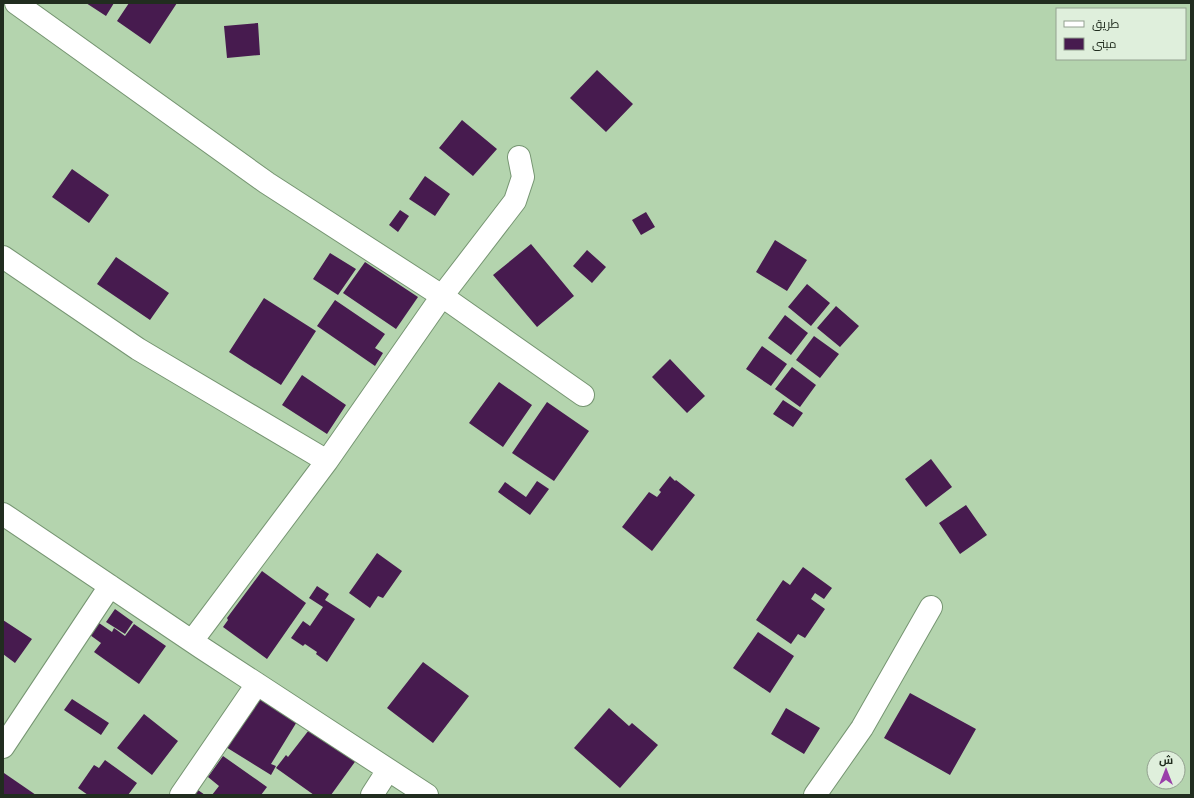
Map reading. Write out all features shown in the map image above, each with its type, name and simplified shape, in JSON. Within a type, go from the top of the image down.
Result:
[{"type":"street","points":[[16,3],[267,183],[442,296],[583,395]]},
{"type":"street","points":[[192,641],[327,460],[442,296],[515,201],[523,176],[519,157]]},
{"type":"street","points":[[3,257],[138,349],[327,460]]},
{"type":"street","points":[[3,514],[192,641],[427,795]]},
{"type":"street","points":[[3,747],[110,586]]},
{"type":"street","points":[[814,795],[862,728],[931,607]]},
{"type":"street","points":[[181,795],[257,684]]},
{"type":"street","points":[[372,795],[388,770]]},
{"type":"building","points":[[86,3],[114,3],[106,16]]},
{"type":"building","points":[[129,3],[177,3],[150,44],[117,21]]},
{"type":"building","points":[[258,23],[260,55],[227,58],[224,26]]},
{"type":"building","points":[[597,70],[633,104],[606,132],[570,98]]},
{"type":"building","points":[[462,120],[497,149],[473,176],[439,148]]},
{"type":"building","points":[[72,169],[109,195],[89,223],[52,197]]},
{"type":"building","points":[[425,176],[450,194],[435,216],[409,199]]},
{"type":"building","points":[[400,210],[409,216],[398,232],[389,225]]},
{"type":"building","points":[[646,212],[655,227],[641,235],[632,220]]},
{"type":"building","points":[[775,240],[807,260],[787,291],[756,272]]},
{"type":"building","points":[[531,244],[574,296],[537,327],[493,275]]},
{"type":"building","points":[[587,250],[606,267],[592,283],[573,266]]},
{"type":"building","points":[[330,253],[356,269],[338,295],[313,279]]},
{"type":"building","points":[[116,257],[169,293],[150,320],[97,284]]},
{"type":"building","points":[[365,262],[418,297],[396,329],[343,293]]},
{"type":"building","points":[[807,284],[830,303],[811,326],[788,307]]},
{"type":"building","points":[[264,298],[316,331],[281,385],[229,352]]},
{"type":"building","points":[[335,300],[385,334],[375,348],[383,353],[375,366],[317,326]]},
{"type":"building","points":[[836,306],[859,326],[840,347],[817,328]]},
{"type":"building","points":[[785,315],[808,333],[791,355],[768,338]]},
{"type":"building","points":[[814,336],[839,354],[820,378],[796,360]]},
{"type":"building","points":[[762,346],[787,364],[771,386],[746,369]]},
{"type":"building","points":[[670,359],[705,396],[687,413],[652,377]]},
{"type":"building","points":[[792,367],[816,385],[800,407],[775,389]]},
{"type":"building","points":[[302,375],[346,405],[327,434],[282,405]]},
{"type":"building","points":[[499,382],[532,405],[503,447],[469,423]]},
{"type":"building","points":[[783,400],[803,413],[793,427],[773,414]]},
{"type":"building","points":[[547,402],[589,431],[554,481],[512,453]]},
{"type":"building","points":[[931,459],[952,487],[926,507],[905,479]]},
{"type":"building","points":[[670,476],[695,495],[652,551],[622,527],[649,492],[657,497],[661,492],[659,490]]},
{"type":"building","points":[[537,481],[549,489],[530,515],[498,492],[505,482],[526,497]]},
{"type":"building","points":[[966,505],[987,535],[960,554],[939,523]]},
{"type":"building","points":[[377,553],[402,571],[383,598],[378,596],[370,608],[349,593]]},
{"type":"building","points":[[803,567],[832,588],[824,599],[815,593],[811,599],[825,609],[805,638],[798,634],[791,644],[756,620],[783,580],[790,585]]},
{"type":"building","points":[[262,571],[306,603],[267,659],[223,627],[228,620],[227,618]]},
{"type":"building","points":[[317,586],[329,594],[325,600],[355,619],[327,662],[316,654],[317,652],[305,644],[303,646],[291,638],[303,621],[310,626],[323,607],[309,598]]},
{"type":"building","points":[[115,609],[133,622],[125,634],[106,622]]},
{"type":"building","points":[[3,620],[32,639],[15,663],[3,654]]},
{"type":"building","points":[[99,623],[112,632],[114,628],[125,636],[134,624],[166,646],[139,684],[94,652],[101,643],[90,635]]},
{"type":"building","points":[[758,632],[794,656],[770,693],[733,668]]},
{"type":"building","points":[[423,662],[469,696],[433,743],[387,708]]},
{"type":"building","points":[[255,688],[298,720],[271,764],[276,766],[271,775],[221,744]]},
{"type":"building","points":[[910,693],[976,729],[950,775],[884,738]]},
{"type":"building","points":[[72,699],[109,723],[101,735],[64,710]]},
{"type":"building","points":[[609,708],[629,726],[632,723],[658,745],[620,788],[574,748]]},
{"type":"building","points":[[786,708],[820,728],[804,754],[771,734]]},
{"type":"building","points":[[144,714],[178,741],[152,775],[117,748]]},
{"type":"building","points":[[312,726],[357,759],[331,795],[314,795],[276,768],[286,755],[288,757]]},
{"type":"building","points":[[223,756],[267,787],[261,795],[212,795],[219,786],[208,777]]},
{"type":"building","points":[[105,760],[137,783],[128,795],[88,795],[78,788],[94,765],[99,768]]},
{"type":"building","points":[[4,773],[36,795],[3,795]]},
{"type":"building","points":[[198,790],[205,795],[195,795]]}]
